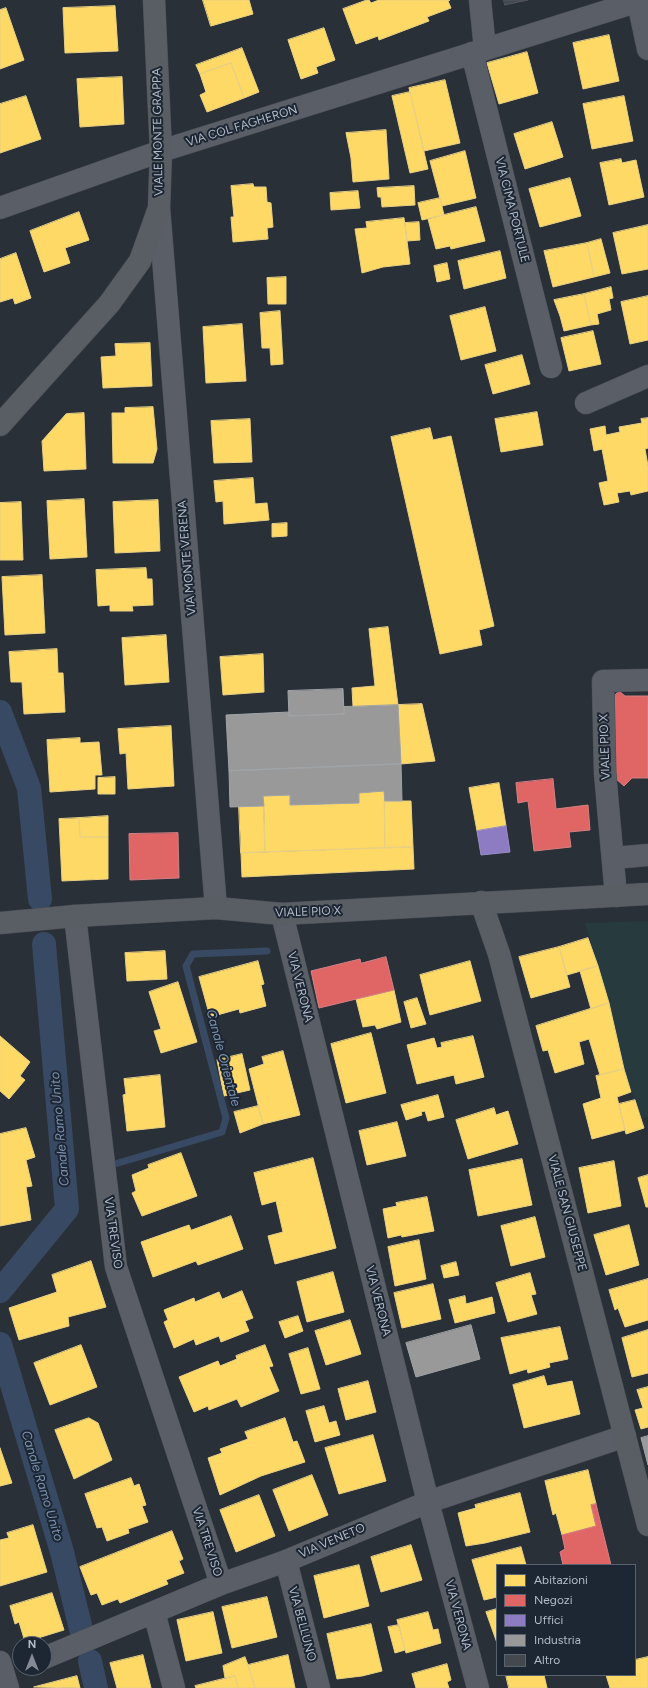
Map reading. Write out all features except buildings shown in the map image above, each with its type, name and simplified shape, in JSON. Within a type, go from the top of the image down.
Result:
[{"type":"main road","name":"VIALE MONTE GRAPPA","points":[[0,425],[109,304],[140,261],[159,208],[161,151],[154,0]]},
{"type":"main road","name":"VIALE PIO X","points":[[0,924],[75,916],[216,908],[282,914],[648,894]]},
{"type":"main road","name":"VIALE SAN GIUSEPPE","points":[[481,902],[499,954],[648,1525]]},
{"type":"street","points":[[479,51],[480,0]]},
{"type":"street","name":"VIA COL FAGHERON","points":[[0,206],[161,151],[640,1]]},
{"type":"street","points":[[640,1],[648,49]]},
{"type":"street","name":"VIA CIMA PORTULE","points":[[479,51],[551,367]]},
{"type":"street","name":"VIA MONTE VERENA","points":[[159,208],[216,908]]},
{"type":"street","points":[[586,403],[648,376]]},
{"type":"street","name":"VIALE PIO X","points":[[616,896],[614,858],[605,773],[603,681],[648,680]]},
{"type":"street","points":[[614,858],[648,855]]},
{"type":"street","name":"VIA VERONA","points":[[282,914],[428,1502],[478,1688]]},
{"type":"street","name":"VIA TREVISO","points":[[75,916],[116,1267],[221,1584]]},
{"type":"street","name":"VIA VENETO","points":[[52,1655],[221,1584],[286,1561],[428,1502],[624,1436]]},
{"type":"street","name":"VIA BELLUNO","points":[[286,1561],[319,1688]]},
{"type":"street","points":[[154,1612],[174,1688]]},
{"type":"green space","points":[[648,921],[648,1117],[641,1119],[624,1069],[609,1003],[585,923]]},
{"type":"waterway","name":"Canale Ramo Unito","points":[[0,712],[29,788],[40,899]]},
{"type":"waterway","name":"Canale Ramo Unito","points":[[0,1291],[67,1209],[44,944]]},
{"type":"waterway","name":"Canale Orientale","points":[[115,1164],[222,1132],[226,1118],[186,966],[193,954],[267,951]]},
{"type":"waterway","name":"Canale Ramo Unito","points":[[0,1344],[62,1552],[81,1629]]},
{"type":"waterway","name":"Canale Ramo Unito","points":[[90,1661],[96,1688]]}]
